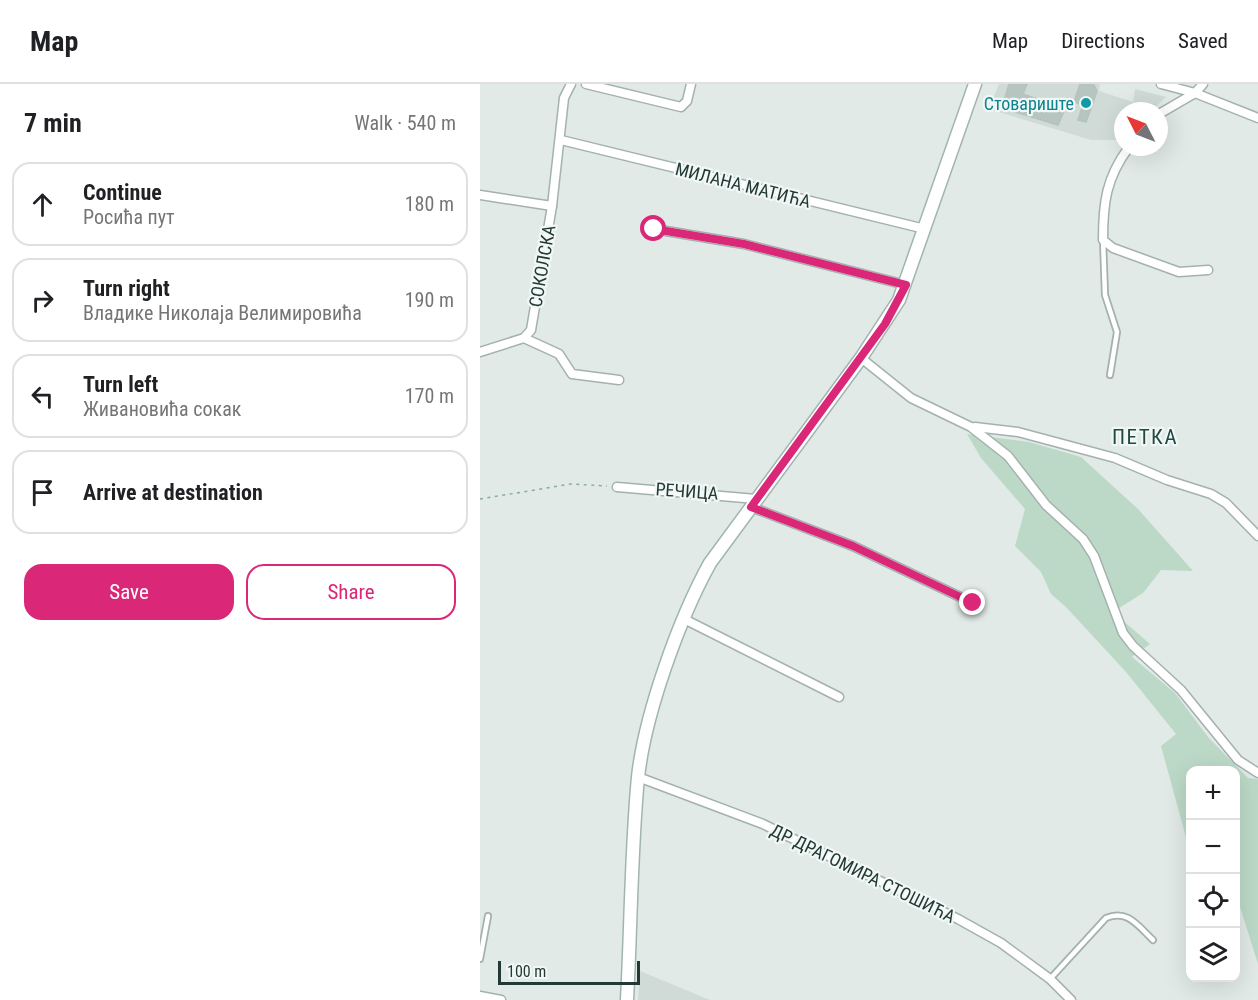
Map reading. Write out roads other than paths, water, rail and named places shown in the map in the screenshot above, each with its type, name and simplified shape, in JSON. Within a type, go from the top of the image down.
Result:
[{"type":"street","name":"СОКОЛСКА","points":[[524,338],[531,330],[552,206],[564,98],[572,84]]},
{"type":"street","points":[[586,84],[681,107],[687,101],[691,84]]},
{"type":"street","points":[[627,1000],[638,777],[660,688],[684,619],[695,591],[710,563],[885,324],[906,285],[975,84]]},
{"type":"street","points":[[1161,84],[1195,93],[1258,118]]},
{"type":"street","points":[[1168,106],[1195,93],[1203,84]]},
{"type":"street","name":"МИЛАНА МАТИЋА","points":[[561,140],[925,229]]},
{"type":"street","points":[[1124,156],[1108,182],[1103,214],[1103,240],[1113,248],[1179,272],[1208,270]]},
{"type":"street","points":[[480,195],[552,206]]},
{"type":"street","points":[[654,229],[744,244],[906,285]]},
{"type":"street","points":[[480,352],[524,338],[559,354],[572,374],[619,380]]},
{"type":"street","points":[[861,358],[911,398],[971,427],[1008,456],[1046,505],[1083,539],[1094,556],[1123,633],[1133,646],[1181,690],[1238,760],[1258,773]]},
{"type":"street","points":[[971,427],[1017,432],[1115,458],[1167,480],[1211,494],[1226,503],[1258,536]]},
{"type":"street","name":"РЕЧИЦА","points":[[617,487],[753,503],[853,546],[973,603]]},
{"type":"street","points":[[684,619],[839,697]]},
{"type":"street","name":"ДР ДРАГОМИРА СТОШИЋА","points":[[638,777],[763,824],[840,860],[1001,943],[1050,979],[1071,1000]]},
{"type":"street","points":[[480,996],[501,1000]]},
{"type":"lane","points":[[1103,240],[1105,295],[1117,332],[1115,356],[1110,375]]},
{"type":"lane","points":[[1050,979],[1106,918],[1116,914],[1125,915],[1154,940]]},
{"type":"lane","points":[[480,958],[488,916]]},
{"type":"place","name":"Стовариште","points":[[1086,103]]},
{"type":"district","name":"ПЕТКА","points":[[1145,437]]}]
